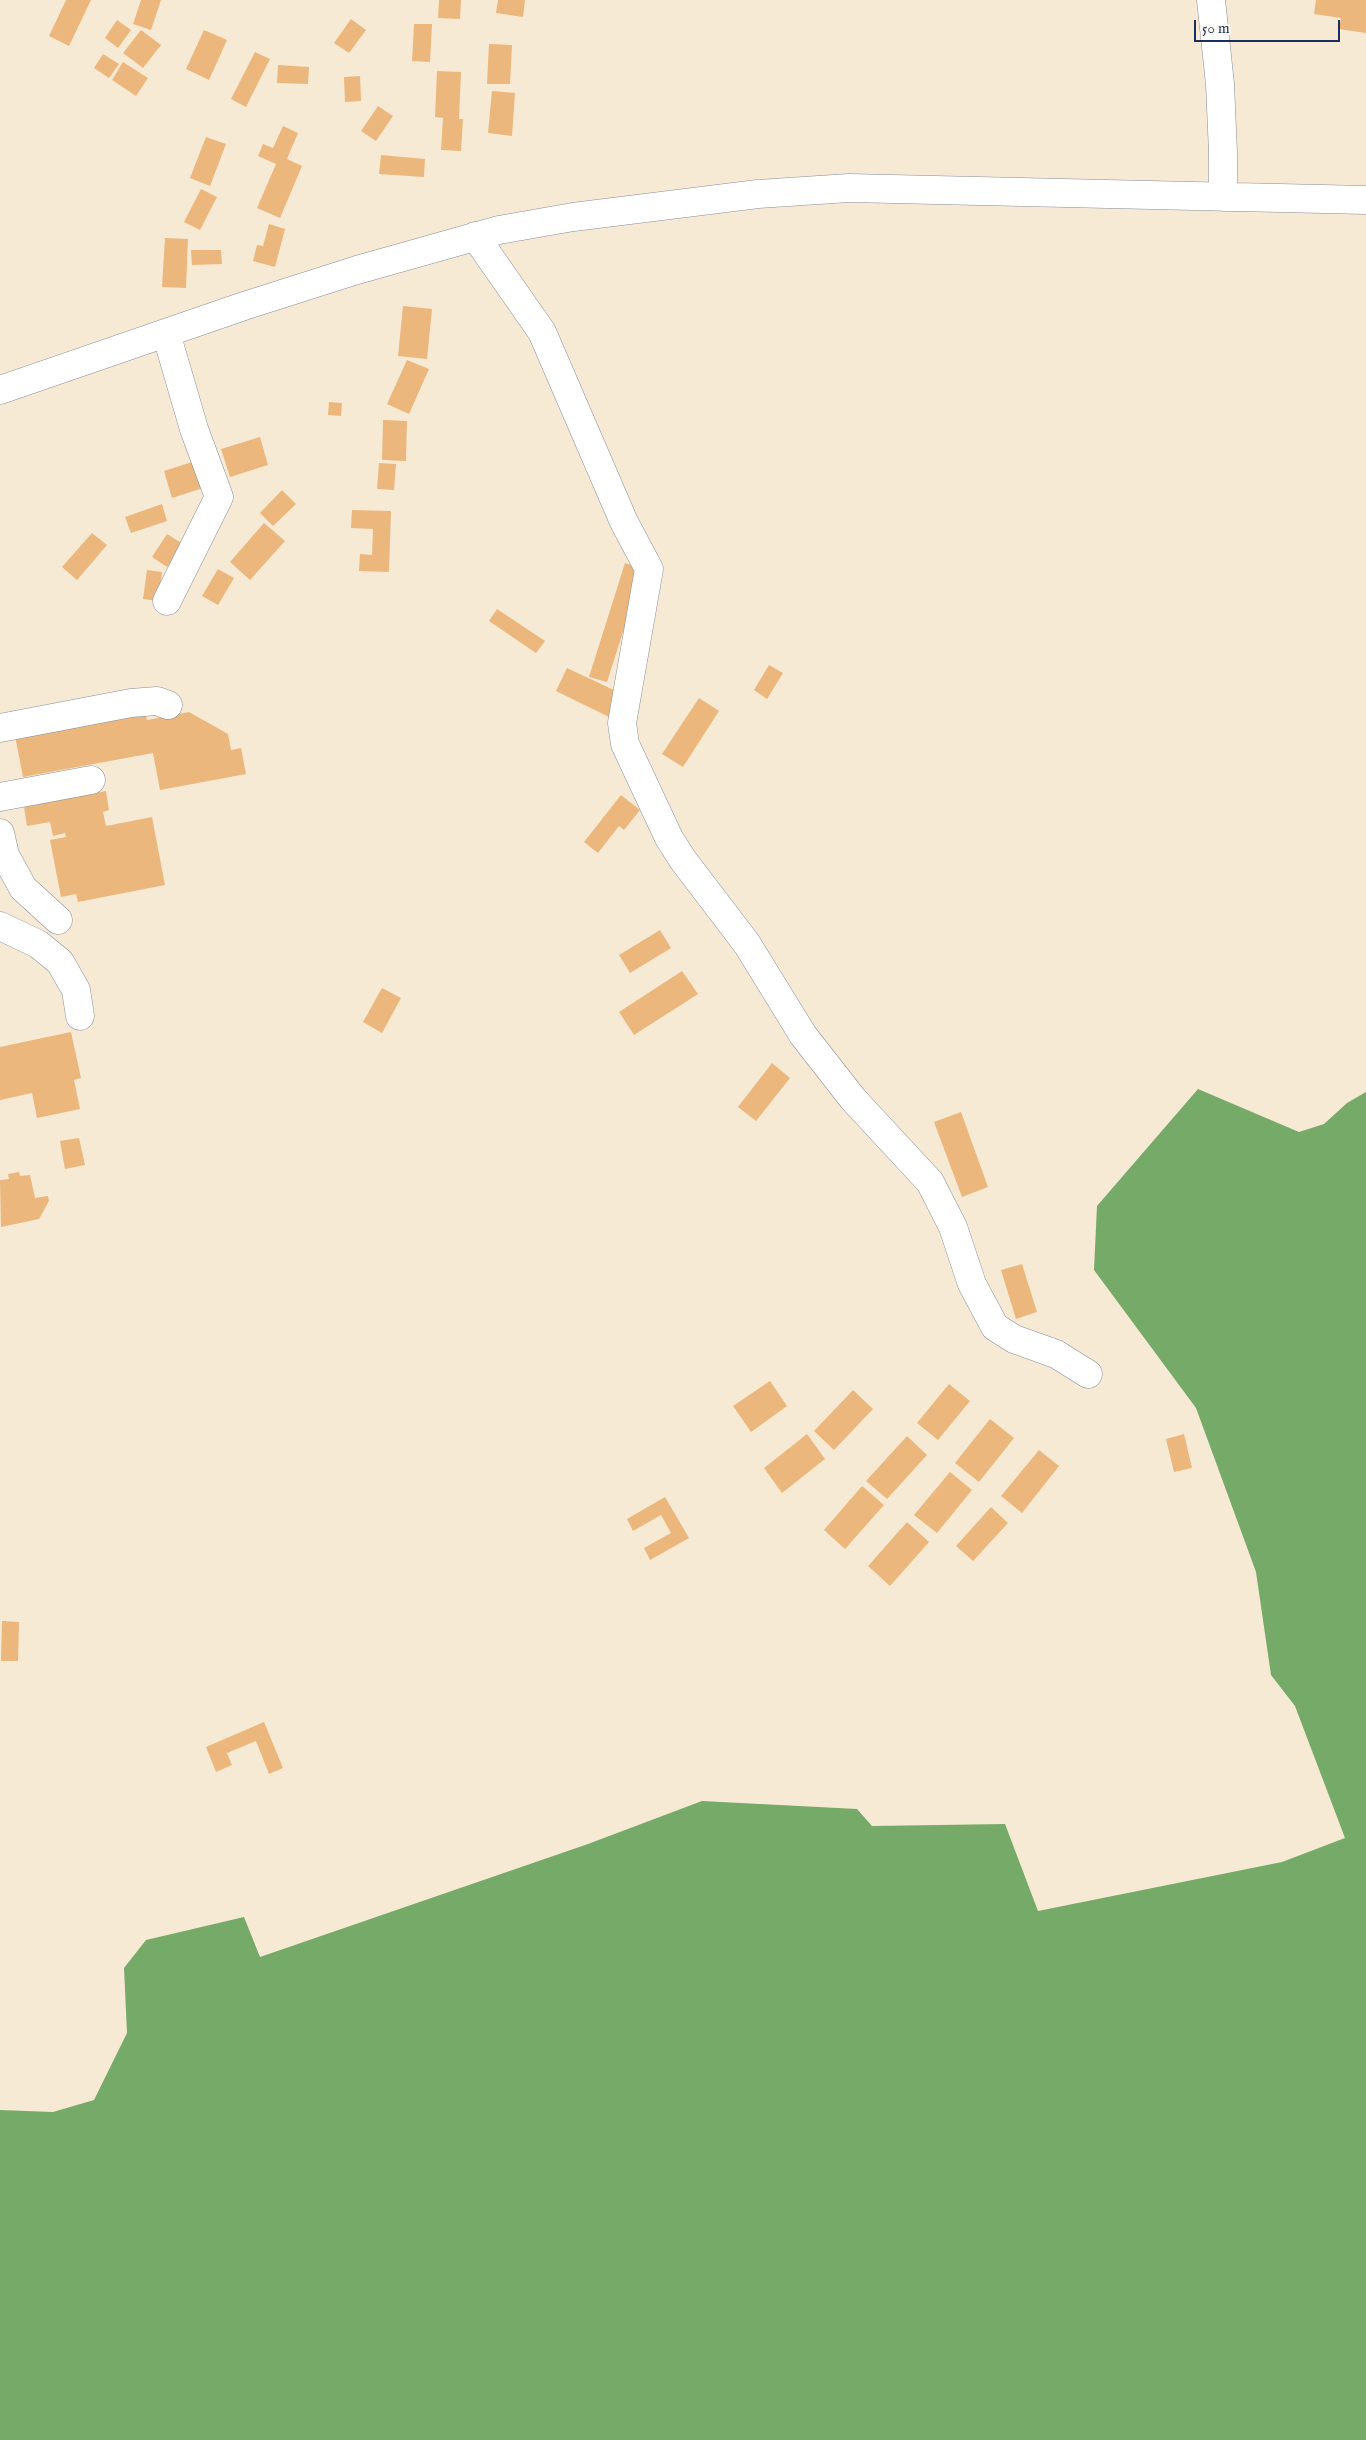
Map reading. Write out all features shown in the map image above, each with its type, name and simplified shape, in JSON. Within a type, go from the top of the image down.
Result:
[{"type":"street","points":[[1211,0],[1220,84],[1223,153],[1222,197]]},
{"type":"street","points":[[0,390],[356,270],[475,236],[573,217],[758,194],[850,188],[1366,200]]},
{"type":"street","points":[[475,236],[542,332],[624,522],[649,569],[622,723],[625,744],[669,838],[683,860],[747,944],[803,1035],[853,1099],[930,1182],[953,1226],[972,1284],[995,1327],[1014,1339],[1056,1354],[1088,1374]]},
{"type":"street","points":[[166,333],[194,429],[219,498],[168,601]]},
{"type":"street","points":[[0,728],[131,703],[156,701],[168,705]]},
{"type":"street","points":[[0,797],[91,780]]},
{"type":"street","points":[[0,834],[5,855],[23,888],[58,920]]},
{"type":"street","points":[[0,926],[38,944],[60,962],[76,990],[80,1016]]},
{"type":"green space","points":[[1198,1089],[1299,1132],[1324,1124],[1347,1103],[1366,1092],[1366,2440],[0,2440],[0,2110],[53,2112],[94,2100],[127,2033],[124,1968],[146,1940],[244,1917],[260,1957],[588,1844],[702,1801],[857,1809],[872,1826],[1005,1824],[1038,1911],[1282,1862],[1345,1838],[1295,1706],[1271,1675],[1256,1572],[1196,1408],[1094,1270],[1097,1206]]},
{"type":"building","points":[[66,0],[91,0],[69,46],[49,36]]},
{"type":"building","points":[[141,0],[161,0],[151,30],[133,24]]},
{"type":"building","points":[[439,0],[461,0],[460,19],[438,18]]},
{"type":"building","points":[[498,0],[525,0],[523,17],[496,13]]},
{"type":"building","points":[[1316,0],[1366,0],[1366,33],[1339,29],[1341,18],[1314,14]]},
{"type":"building","points":[[351,19],[366,30],[349,53],[334,43]]},
{"type":"building","points":[[117,20],[131,30],[118,48],[105,38]]},
{"type":"building","points":[[414,24],[432,24],[430,62],[412,61]]},
{"type":"building","points":[[141,30],[161,45],[143,68],[123,53]]},
{"type":"building","points":[[204,30],[227,40],[209,80],[186,69]]},
{"type":"building","points":[[489,44],[512,45],[510,84],[487,84]]},
{"type":"building","points":[[255,52],[270,59],[246,107],[231,99]]},
{"type":"building","points":[[103,54],[119,64],[109,78],[94,68]]},
{"type":"building","points":[[123,62],[148,78],[136,96],[112,80]]},
{"type":"building","points":[[278,65],[309,67],[308,84],[277,83]]},
{"type":"building","points":[[437,71],[461,72],[459,119],[463,119],[461,151],[441,150],[443,118],[435,117]]},
{"type":"building","points":[[360,76],[361,101],[345,102],[344,77]]},
{"type":"building","points":[[492,91],[515,93],[512,136],[488,133]]},
{"type":"building","points":[[378,106],[393,116],[376,141],[361,131]]},
{"type":"building","points":[[283,126],[298,133],[287,159],[302,166],[280,218],[257,208],[276,164],[258,156],[263,144],[273,148]]},
{"type":"building","points":[[206,137],[226,144],[210,186],[190,178]]},
{"type":"building","points":[[381,155],[425,159],[424,177],[379,174]]},
{"type":"building","points":[[201,189],[217,197],[200,230],[184,222]]},
{"type":"building","points":[[269,224],[285,229],[275,267],[253,261],[257,245],[263,246]]},
{"type":"building","points":[[165,238],[188,239],[186,288],[162,287]]},
{"type":"building","points":[[191,250],[221,250],[222,264],[192,265]]},
{"type":"building","points":[[403,306],[432,309],[427,359],[398,356]]},
{"type":"building","points":[[407,360],[429,369],[409,414],[387,404]]},
{"type":"building","points":[[329,402],[342,403],[341,416],[328,415]]},
{"type":"building","points":[[383,420],[407,421],[406,461],[382,460]]},
{"type":"building","points":[[260,437],[268,465],[230,477],[221,449]]},
{"type":"building","points":[[195,461],[203,488],[172,498],[164,471]]},
{"type":"building","points":[[379,463],[396,464],[394,490],[377,489]]},
{"type":"building","points":[[282,490],[296,504],[273,526],[260,513]]},
{"type":"building","points":[[162,504],[167,521],[131,533],[125,517]]},
{"type":"building","points":[[352,510],[391,511],[389,572],[359,571],[360,554],[372,555],[373,529],[351,528]]},
{"type":"building","points":[[264,523],[285,541],[250,580],[230,562]]},
{"type":"building","points":[[92,533],[107,545],[77,580],[62,567]]},
{"type":"building","points":[[167,534],[183,544],[167,567],[152,557]]},
{"type":"building","points":[[625,563],[643,569],[607,682],[589,677]]},
{"type":"building","points":[[218,569],[234,578],[218,605],[202,596]]},
{"type":"building","points":[[147,570],[162,572],[158,601],[143,599]]},
{"type":"building","points":[[497,609],[545,641],[536,653],[489,621]]},
{"type":"building","points":[[769,665],[783,673],[767,699],[754,690]]},
{"type":"building","points":[[567,668],[620,693],[609,717],[556,691]]},
{"type":"building","points":[[699,698],[719,711],[683,767],[662,754]]},
{"type":"building","points":[[145,712],[147,720],[189,712],[228,734],[231,750],[241,748],[246,774],[160,790],[153,753],[23,777],[15,736]]},
{"type":"building","points":[[106,791],[109,810],[103,812],[106,826],[152,817],[165,885],[78,902],[76,894],[61,897],[50,840],[66,837],[65,833],[53,836],[50,822],[27,826],[24,807]]},
{"type":"building","points":[[621,795],[640,810],[624,830],[619,826],[598,853],[584,842]]},
{"type":"building","points":[[660,930],[671,948],[630,973],[619,955]]},
{"type":"building","points":[[682,971],[698,994],[634,1035],[619,1012]]},
{"type":"building","points":[[382,988],[401,998],[382,1033],[363,1022]]},
{"type":"building","points":[[71,1032],[81,1078],[74,1080],[80,1109],[37,1118],[32,1093],[0,1100],[0,1047]]},
{"type":"building","points":[[772,1063],[790,1078],[756,1121],[738,1107]]},
{"type":"building","points":[[961,1112],[988,1187],[962,1197],[934,1122]]},
{"type":"building","points":[[79,1138],[85,1165],[65,1169],[60,1141]]},
{"type":"building","points":[[19,1172],[20,1176],[30,1175],[35,1198],[48,1196],[49,1201],[39,1219],[1,1227],[0,1180],[9,1179],[8,1174]]},
{"type":"building","points":[[1022,1264],[1037,1312],[1016,1319],[1001,1270]]},
{"type":"building","points":[[770,1381],[787,1406],[751,1432],[733,1406]]},
{"type":"building","points":[[949,1384],[970,1401],[938,1440],[917,1423]]},
{"type":"building","points":[[853,1390],[873,1409],[834,1450],[814,1431]]},
{"type":"building","points":[[990,1419],[1014,1438],[979,1482],[955,1463]]},
{"type":"building","points":[[807,1434],[825,1459],[782,1493],[764,1468]]},
{"type":"building","points":[[1184,1434],[1192,1468],[1174,1472],[1166,1439]]},
{"type":"building","points":[[907,1436],[927,1455],[887,1499],[866,1481]]},
{"type":"building","points":[[1039,1450],[1059,1466],[1022,1513],[1001,1496]]},
{"type":"building","points":[[950,1472],[972,1490],[937,1533],[914,1515]]},
{"type":"building","points":[[862,1486],[884,1505],[845,1549],[824,1530]]},
{"type":"building","points":[[665,1497],[689,1538],[650,1560],[644,1548],[671,1533],[661,1515],[633,1531],[627,1519]]},
{"type":"building","points":[[991,1507],[1008,1523],[973,1561],[956,1546]]},
{"type":"building","points":[[907,1522],[929,1542],[890,1586],[868,1566]]},
{"type":"building","points":[[2,1621],[19,1622],[18,1661],[1,1661]]},
{"type":"building","points":[[264,1722],[283,1768],[269,1774],[256,1741],[227,1753],[232,1765],[216,1772],[206,1747]]}]
